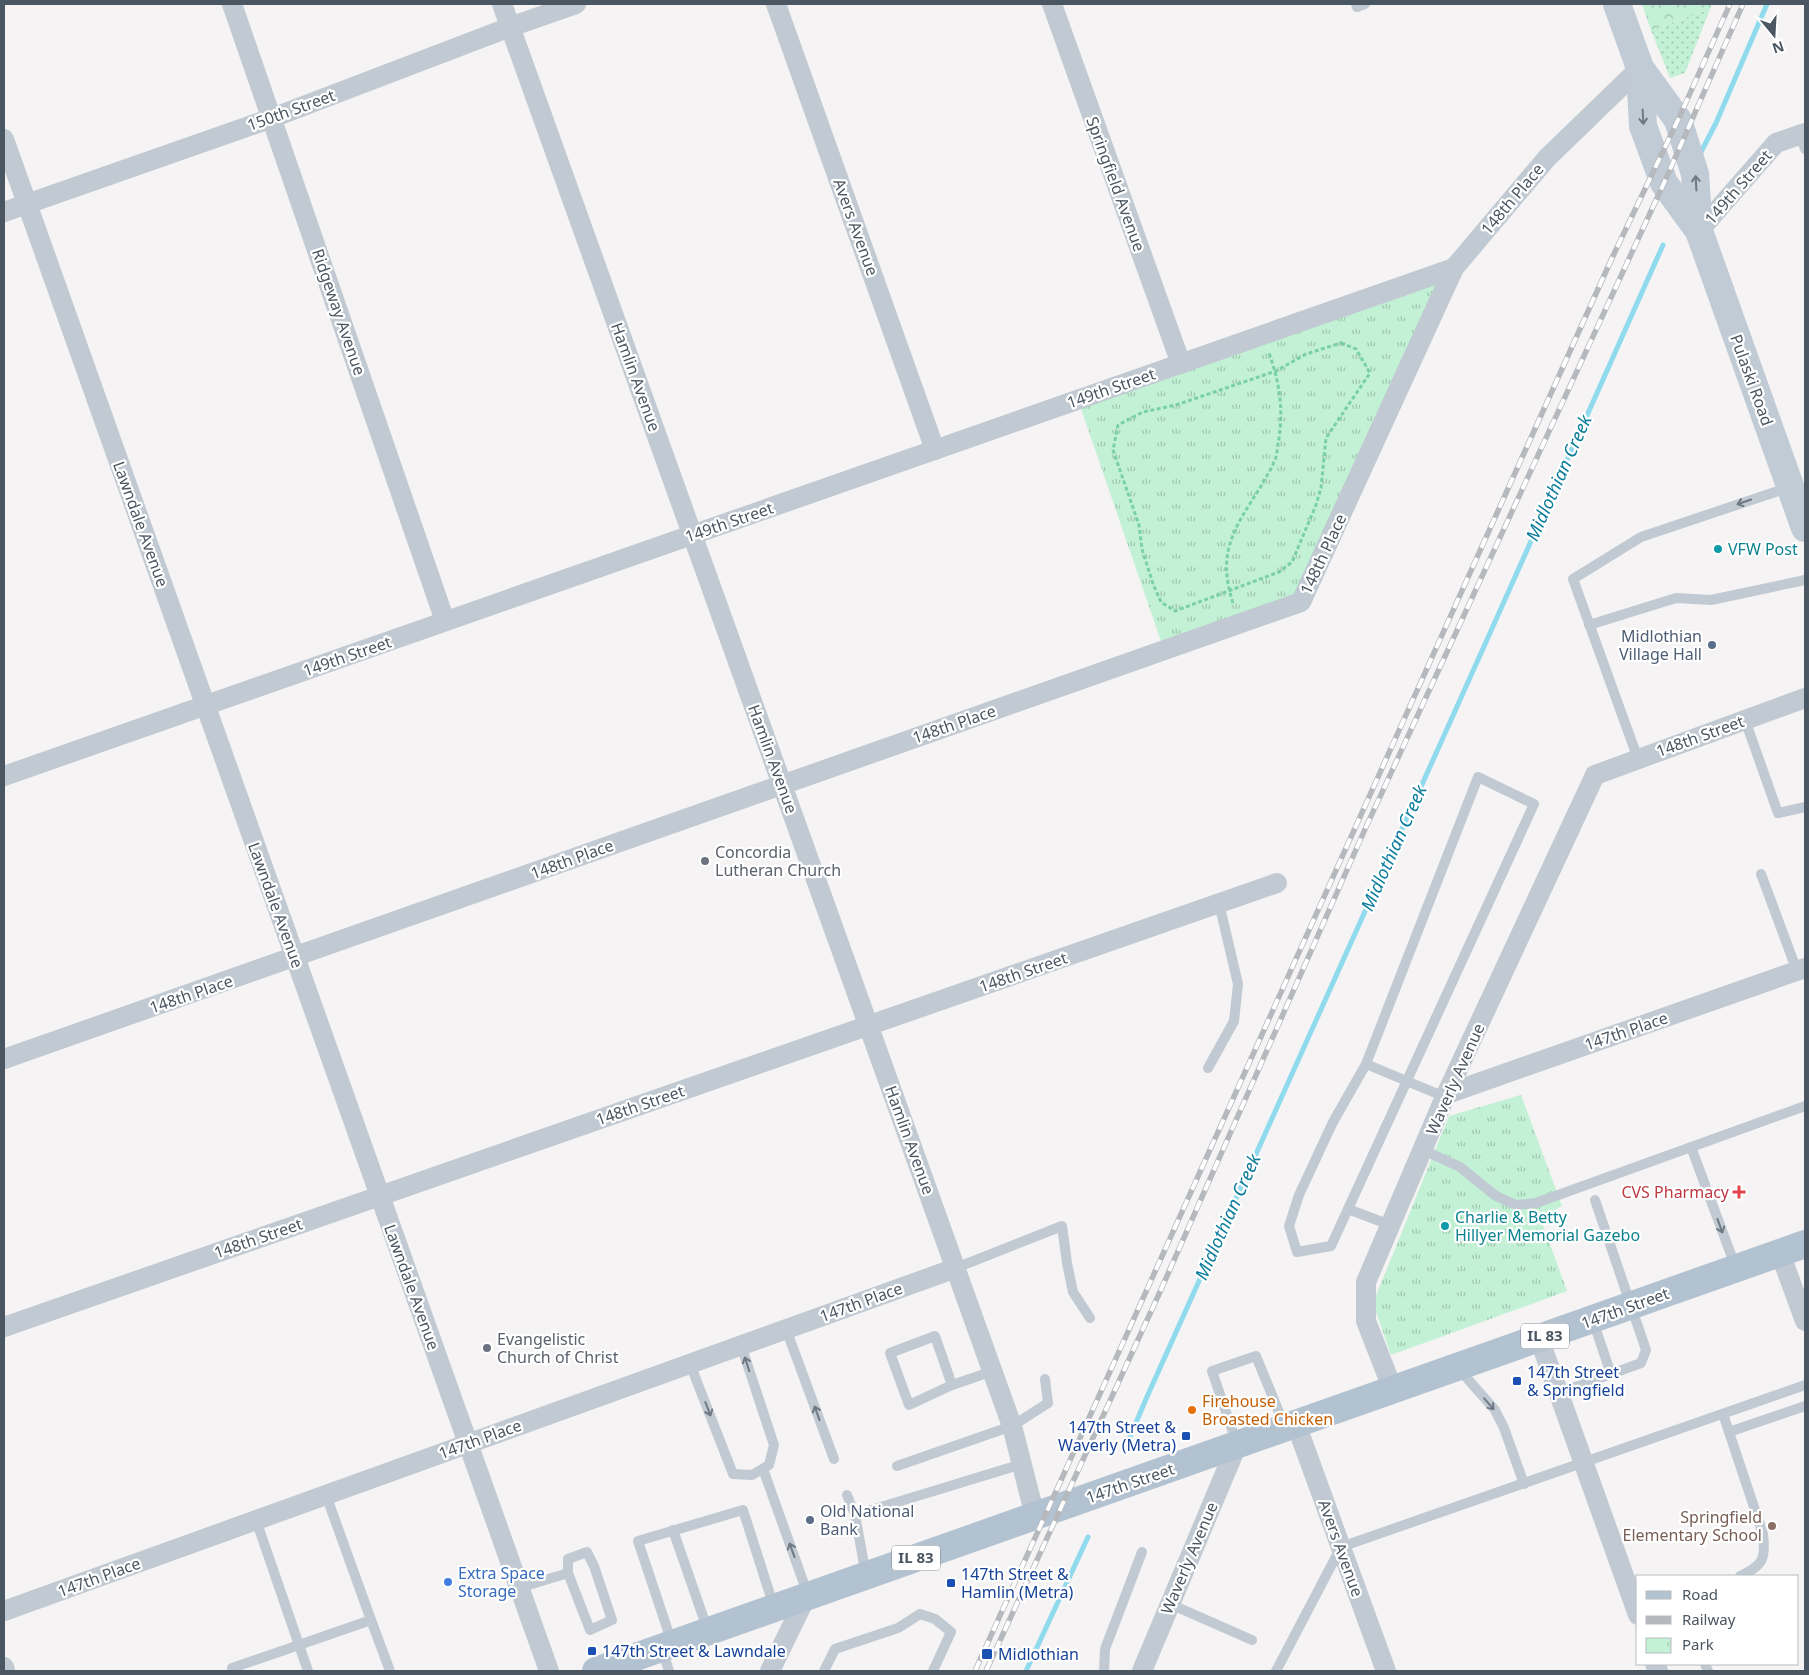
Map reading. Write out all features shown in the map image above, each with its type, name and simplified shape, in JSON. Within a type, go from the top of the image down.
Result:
[{"type":"main road","name":"Pulaski Road","points":[[1617,4],[1640,68],[1643,126],[1664,183],[1699,231],[1805,528]]},
{"type":"main road","name":"147th Street","points":[[596,1671],[668,1654],[709,1631],[1805,1244]]},
{"type":"street","name":"Ridgeway Avenue","points":[[232,4],[445,621]]},
{"type":"street","name":"Hamlin Avenue","points":[[502,4],[1012,1426],[1034,1516]]},
{"type":"street","name":"150th Street","points":[[4,212],[272,118],[510,26],[576,4]]},
{"type":"street","name":"Avers Avenue","points":[[776,4],[935,450]]},
{"type":"street","name":"Springfield Avenue","points":[[1052,4],[1181,364]]},
{"type":"street","name":"148th Place","points":[[4,1059],[1301,602],[1454,268],[1547,158],[1640,68]]},
{"type":"street","name":"Lawndale Avenue","points":[[4,139],[549,1671]]},
{"type":"street","name":"149th Street","points":[[1699,231],[1776,143],[1803,139]]},
{"type":"street","name":"149th Street","points":[[4,776],[1454,268]]},
{"type":"street","name":"148th Street","points":[[1595,775],[1805,698]]},
{"type":"street","name":"Waverly Avenue","points":[[1393,1390],[1366,1321],[1366,1282],[1446,1096],[1595,775]]},
{"type":"street","name":"148th Street","points":[[4,1327],[1277,883]]},
{"type":"street","name":"147th Place","points":[[1446,1096],[1801,969]]},
{"type":"street","points":[[1780,1253],[1805,1321]]},
{"type":"street","name":"147th Place","points":[[4,1611],[956,1268]]},
{"type":"street","points":[[1539,1338],[1636,1607]]},
{"type":"street","name":"Avers Avenue","points":[[1291,1426],[1341,1547],[1386,1671]]},
{"type":"street","name":"Waverly Avenue","points":[[1142,1671],[1237,1445]]},
{"type":"street","points":[[770,1671],[807,1597]]},
{"type":"street","points":[[4,1667],[5,1671]]},
{"type":"lane","points":[[1356,4],[1357,7],[1365,4]]},
{"type":"lane","points":[[1638,759],[1572,579],[1641,537],[1790,487]]},
{"type":"lane","points":[[1589,625],[1676,598],[1711,600],[1805,580]]},
{"type":"lane","points":[[1745,720],[1778,813],[1805,806]]},
{"type":"lane","points":[[1478,777],[1534,804],[1408,1082],[1331,1246],[1297,1252],[1290,1226],[1299,1195],[1333,1122],[1366,1064],[1478,777]]},
{"type":"lane","points":[[1760,874],[1801,969]]},
{"type":"lane","points":[[1208,1068],[1234,1021],[1238,984],[1219,903]]},
{"type":"lane","points":[[1366,1064],[1446,1096]]},
{"type":"lane","points":[[1422,1150],[1460,1167],[1496,1196],[1516,1205],[1536,1203],[1805,1106]]},
{"type":"lane","points":[[1691,1147],[1736,1268]]},
{"type":"lane","points":[[1559,1393],[1641,1363],[1646,1350],[1596,1200]]},
{"type":"lane","points":[[1348,1209],[1390,1225]]},
{"type":"lane","points":[[956,1268],[1062,1226],[1073,1292],[1090,1318]]},
{"type":"lane","points":[[1592,1319],[1611,1374]]},
{"type":"lane","points":[[786,1329],[834,1459]]},
{"type":"lane","points":[[952,1385],[935,1336],[890,1352],[909,1405],[952,1385],[992,1371]]},
{"type":"lane","points":[[690,1364],[733,1474],[752,1475],[769,1465],[774,1445],[741,1345]]},
{"type":"lane","points":[[1237,1445],[1212,1371],[1256,1356],[1291,1426]]},
{"type":"lane","points":[[1457,1367],[1495,1410],[1504,1428],[1524,1484]]},
{"type":"lane","points":[[897,1466],[1012,1426],[1048,1403],[1045,1379]]},
{"type":"lane","points":[[1276,1671],[1341,1547],[1805,1385]]},
{"type":"lane","points":[[1729,1432],[1805,1406]]},
{"type":"lane","points":[[1723,1414],[1763,1534],[1765,1548],[1763,1560],[1752,1571],[1742,1575]]},
{"type":"lane","points":[[855,1515],[1022,1464]]},
{"type":"lane","points":[[763,1469],[807,1597]]},
{"type":"lane","points":[[326,1495],[390,1671]]},
{"type":"lane","points":[[847,1495],[855,1515],[866,1576]]},
{"type":"lane","points":[[668,1654],[638,1541],[743,1510],[774,1608]]},
{"type":"lane","points":[[256,1520],[308,1671]]},
{"type":"lane","points":[[672,1530],[709,1631]]},
{"type":"lane","points":[[587,1552],[594,1566],[612,1620],[590,1630],[568,1573],[568,1559],[587,1552]]},
{"type":"lane","points":[[1104,1671],[1106,1649],[1142,1552]]},
{"type":"lane","points":[[519,1588],[568,1573]]},
{"type":"lane","points":[[1170,1604],[1252,1640]]},
{"type":"lane","points":[[824,1671],[835,1649],[898,1628],[920,1614],[935,1619],[951,1632],[933,1671]]},
{"type":"lane","points":[[233,1671],[232,1668],[371,1620]]},
{"type":"path","points":[[1341,343],[1356,349],[1370,374],[1326,438],[1321,488],[1316,505],[1292,562],[1279,572],[1175,611],[1161,602],[1152,584],[1142,549],[1139,525],[1113,450],[1118,425],[1143,412],[1176,405],[1276,371],[1306,354],[1341,343]]},
{"type":"path","points":[[1233,603],[1227,582],[1226,567],[1229,547],[1234,531],[1275,462],[1279,438],[1280,389],[1269,353]]},
{"type":"green space","points":[[1642,4],[1712,4],[1710,9],[1651,30]]},
{"type":"green space","points":[[1710,9],[1685,73],[1670,78],[1651,30]]},
{"type":"green space","points":[[1454,268],[1301,602],[1164,650],[1078,400]]},
{"type":"green space","points":[[1521,1095],[1562,1206],[1540,1217],[1567,1291],[1391,1355],[1373,1303],[1449,1116]]},
{"type":"waterway","name":"Midlothian Creek","points":[[1701,152],[1716,123],[1767,4]]},
{"type":"waterway","name":"Midlothian Creek","points":[[1124,1451],[1663,245]]},
{"type":"waterway","name":"Midlothian Creek","points":[[1026,1671],[1088,1537]]},
{"type":"railway","points":[[975,1671],[1612,258],[1678,120],[1730,4]]},
{"type":"railway","points":[[986,1671],[1159,1294],[1366,827],[1664,183],[1743,4]]},
{"type":"place","name":"VFW Post","points":[[1718,549]]},
{"type":"place","name":"Midlothian Village Hall","points":[[1712,645]]},
{"type":"place","name":"Concordia Lutheran Church","points":[[705,861]]},
{"type":"place","name":"CVS Pharmacy","points":[[1739,1192]]},
{"type":"place","name":"Charlie & Betty Hillyer Memorial Gazebo","points":[[1445,1226]]},
{"type":"place","name":"Evangelistic Church of Christ","points":[[487,1348]]},
{"type":"place","name":"147th Street & Springfield","points":[[1517,1381]]},
{"type":"place","name":"Firehouse Broasted Chicken","points":[[1192,1410]]},
{"type":"place","name":"147th Street & Waverly (Metra)","points":[[1186,1436]]},
{"type":"place","name":"Old National Bank","points":[[810,1520]]},
{"type":"place","name":"Springfield Elementary School","points":[[1772,1526]]},
{"type":"place","name":"Extra Space Storage","points":[[448,1582]]},
{"type":"place","name":"147th Street & Hamlin (Metra)","points":[[951,1583]]},
{"type":"place","name":"147th Street & Lawndale","points":[[592,1651]]},
{"type":"place","name":"Midlothian","points":[[987,1654]]}]
